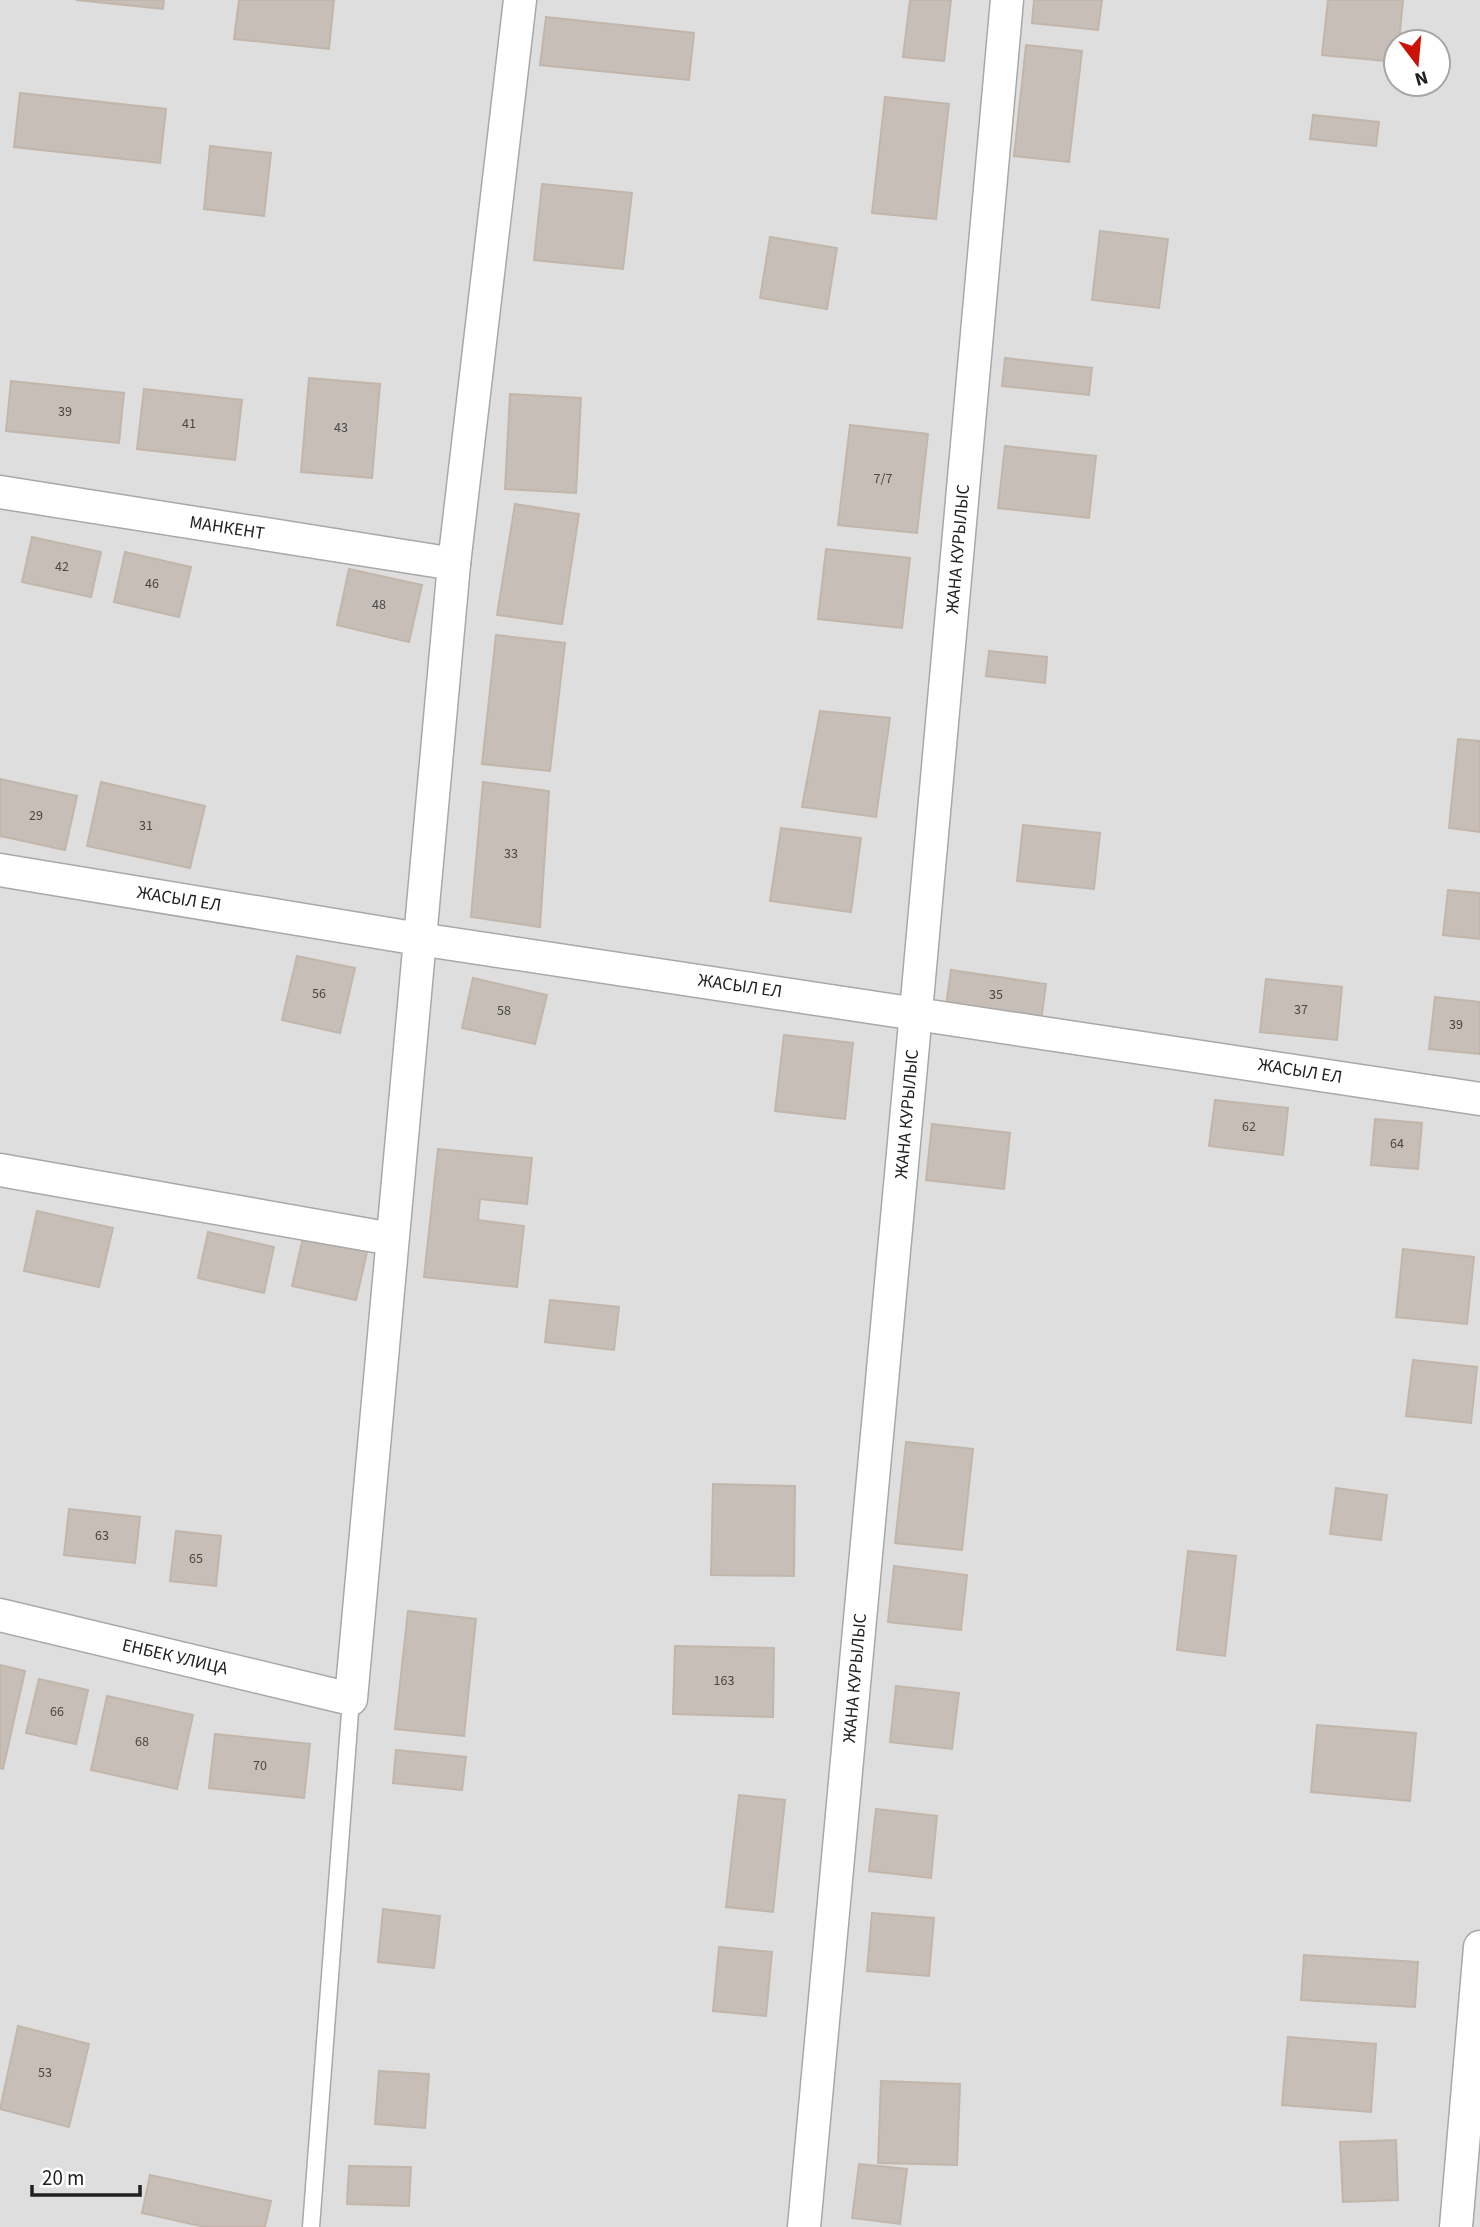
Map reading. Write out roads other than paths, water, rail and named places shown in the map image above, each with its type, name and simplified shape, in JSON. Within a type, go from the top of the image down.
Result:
[{"type":"street","points":[[351,1699],[454,564],[520,0]]},
{"type":"street","name":"ЖАНА КУРЫЛЫС","points":[[804,2227],[1007,0]]},
{"type":"street","name":"МАНКЕНТ","points":[[0,492],[454,564]]},
{"type":"street","name":"ЖАСЫЛ ЕЛ","points":[[0,870],[419,939],[1480,1099]]},
{"type":"street","points":[[0,1170],[392,1239]]},
{"type":"street","name":"ЕНБЕК УЛИЦА","points":[[0,1615],[351,1699]]},
{"type":"street","points":[[1456,2227],[1480,1947]]},
{"type":"lane","points":[[311,2227],[351,1699]]}]
